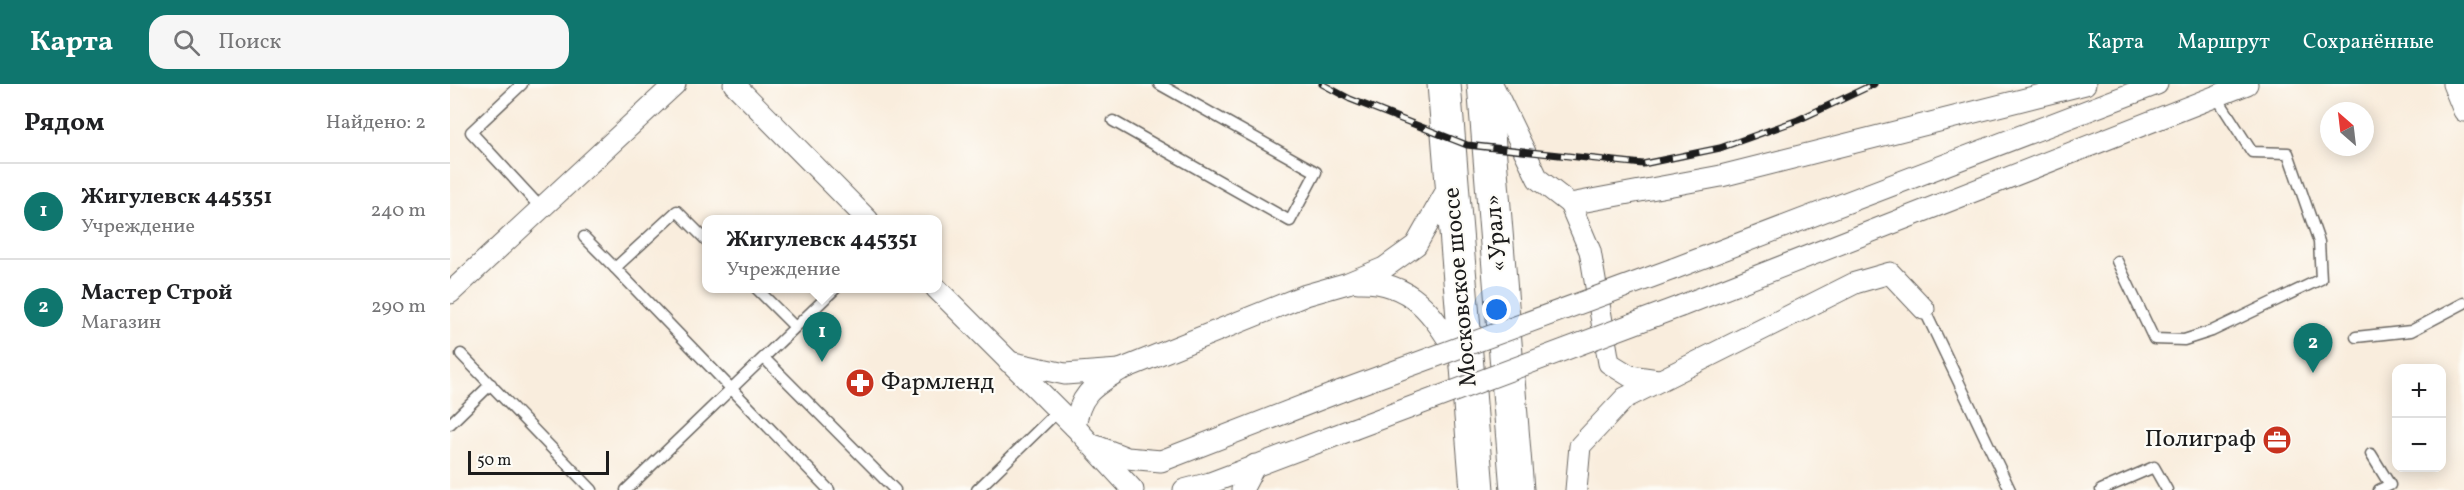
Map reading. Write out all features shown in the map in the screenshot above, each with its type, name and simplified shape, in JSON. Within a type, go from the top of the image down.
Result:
[{"type":"highway","name":"Московское шоссе","points":[[1444,84],[1477,490]]},
{"type":"highway","name":"«Урал»","points":[[1484,84],[1517,490]]},
{"type":"street","points":[[450,293],[675,84]]},
{"type":"street","points":[[734,84],[864,215]]},
{"type":"street","points":[[1492,84],[1538,179],[1570,204],[1590,251],[1609,363],[1630,376],[1658,380]]},
{"type":"street","points":[[1570,204],[1721,176],[2085,84]]},
{"type":"street","points":[[1082,435],[1127,458],[1161,461],[2157,84]]},
{"type":"street","points":[[1184,490],[1681,306],[2247,84]]},
{"type":"street","points":[[2454,84],[2464,111]]},
{"type":"street","points":[[1082,435],[1078,407],[1093,388],[1120,370],[1305,295],[1348,283],[1384,267],[1416,245],[1452,181]]},
{"type":"street","points":[[1576,490],[1580,446],[1624,398],[1658,380],[1855,283],[1890,273],[1924,309]]},
{"type":"street","points":[[1348,283],[1378,281],[1405,291],[1432,314],[1467,370]]},
{"type":"street","points":[[941,293],[1059,410],[1133,490]]},
{"type":"street","points":[[1009,362],[1065,374],[1120,370]]},
{"type":"street","points":[[1242,490],[1255,465]]},
{"type":"lane","points":[[522,84],[471,132],[541,208]]},
{"type":"lane","points":[[1113,122],[1290,221],[1316,172],[1159,84]]},
{"type":"lane","points":[[2117,261],[2154,339],[2184,339],[2212,331],[2321,279],[2319,242],[2288,153],[2252,152],[2216,96]]},
{"type":"lane","points":[[615,268],[677,211],[702,236]]},
{"type":"lane","points":[[584,237],[829,490]]},
{"type":"lane","points":[[761,293],[795,327]]},
{"type":"lane","points":[[626,490],[831,293]]},
{"type":"lane","points":[[2356,337],[2410,331],[2464,303]]},
{"type":"lane","points":[[1924,309],[2010,490]]},
{"type":"lane","points":[[461,354],[592,490]]},
{"type":"lane","points":[[764,358],[896,490]]},
{"type":"lane","points":[[450,424],[491,384]]},
{"type":"lane","points":[[976,490],[1059,410]]},
{"type":"lane","points":[[2371,454],[2390,485],[2379,490]]},
{"type":"lane","points":[[2101,490],[2154,467],[2167,490]]},
{"type":"railway","points":[[1322,84],[1350,99],[1467,145],[1643,164],[1720,148],[1798,120],[1874,84]]},
{"type":"place","name":"Жигулевск 445351","points":[[822,362]]},
{"type":"place","name":"Мастер Строй","points":[[2313,373]]},
{"type":"place","name":"Фармленд","points":[[860,383]]},
{"type":"place","name":"Полиграф","points":[[2277,440]]}]
